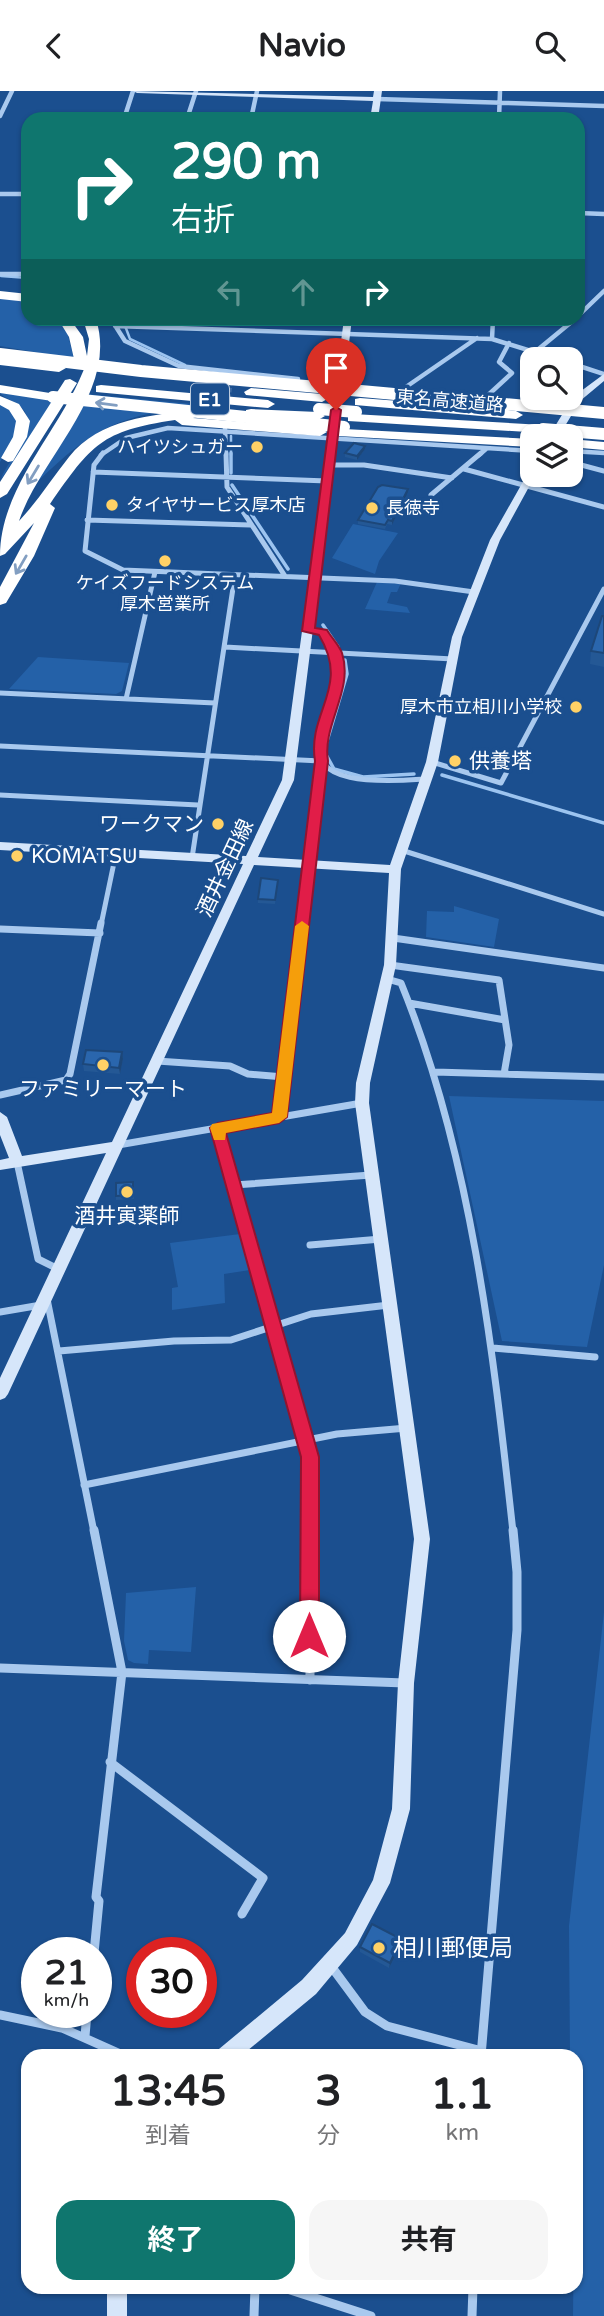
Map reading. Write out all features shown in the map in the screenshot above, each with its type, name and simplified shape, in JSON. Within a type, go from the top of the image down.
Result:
[{"type":"highway","points":[[0,286],[21,285]]},
{"type":"highway","points":[[0,286],[21,289]]},
{"type":"highway","points":[[0,295],[21,296]]},
{"type":"highway","points":[[69,326],[76,337],[81,359]]},
{"type":"highway","points":[[0,494],[65,393],[81,359],[84,337],[80,326]]},
{"type":"highway","points":[[0,550],[23,493],[69,415],[91,368],[97,344],[92,326]]},
{"type":"highway","points":[[0,348],[108,377]]},
{"type":"highway","points":[[0,354],[108,377]]},
{"type":"highway","points":[[0,361],[54,381],[203,415],[520,427]]},
{"type":"highway","name":"E1","points":[[0,370],[54,381]]},
{"type":"highway","points":[[0,389],[108,377],[604,410]]},
{"type":"highway","name":"E1","points":[[0,380],[54,381],[108,377],[321,404]]},
{"type":"highway","points":[[0,400],[19,412],[23,426],[20,437],[0,472]]},
{"type":"highway","points":[[321,404],[350,419],[520,427]]},
{"type":"highway","points":[[0,600],[26,556],[59,484],[81,451],[102,435],[150,418],[321,404],[350,419],[520,440]]},
{"type":"highway","points":[[69,468],[102,440],[151,423],[198,421],[320,432],[350,419]]},
{"type":"highway","points":[[583,425],[604,423]]},
{"type":"highway","points":[[583,432],[604,434]]},
{"type":"highway","points":[[583,446],[604,446]]},
{"type":"highway","points":[[0,550],[59,484]]},
{"type":"street","points":[[0,116],[12,91]]},
{"type":"street","points":[[127,112],[135,91],[377,95],[604,106]]},
{"type":"street","points":[[499,112],[500,91]]},
{"type":"street","points":[[188,112],[191,92]]},
{"type":"street","points":[[253,112],[257,93]]},
{"type":"street","points":[[0,194],[21,194]]},
{"type":"street","points":[[585,213],[604,214]]},
{"type":"street","points":[[0,274],[21,274]]},
{"type":"street","points":[[585,309],[604,291]]},
{"type":"street","points":[[520,400],[231,375],[179,366],[125,341],[124,326],[477,338],[521,347]]},
{"type":"street","name":"酒井金田線","points":[[0,1394],[282,796],[292,760],[329,465],[350,419],[339,383],[347,326]]},
{"type":"street","points":[[492,326],[492,339]]},
{"type":"street","points":[[541,347],[565,326]]},
{"type":"street","points":[[403,389],[477,338]]},
{"type":"street","points":[[486,397],[512,373],[499,362],[509,343]]},
{"type":"street","points":[[583,368],[604,377]]},
{"type":"street","points":[[583,391],[604,377]]},
{"type":"street","points":[[583,407],[604,410]]},
{"type":"street","points":[[552,424],[566,410]]},
{"type":"street","points":[[474,592],[395,581],[123,570],[85,551],[93,472],[99,456],[128,436],[168,428],[225,429],[350,419],[487,449],[520,450]]},
{"type":"street","points":[[225,429],[225,478],[231,496],[285,576]]},
{"type":"street","points":[[583,448],[604,453]]},
{"type":"street","points":[[431,495],[487,449]]},
{"type":"street","points":[[329,465],[365,464],[452,478]]},
{"type":"street","points":[[583,465],[604,471]]},
{"type":"street","points":[[464,470],[520,485]]},
{"type":"street","points":[[93,472],[327,481]]},
{"type":"street","points":[[234,2049],[309,1987],[331,1965],[367,1913],[393,1850],[401,1809],[406,1682],[422,1539],[409,1428],[371,1175],[362,1103],[363,1083],[388,972],[393,938],[395,869],[429,772],[457,636],[495,540],[523,487]]},
{"type":"street","points":[[528,487],[604,507]]},
{"type":"street","points":[[87,520],[250,525]]},
{"type":"street","points":[[126,699],[155,572]]},
{"type":"street","points":[[192,858],[235,575]]},
{"type":"street","points":[[321,761],[327,769],[349,778],[429,772],[501,783],[604,589]]},
{"type":"street","points":[[279,1117],[321,761],[318,742],[338,684],[336,653],[323,632],[308,631]]},
{"type":"street","points":[[225,647],[453,659]]},
{"type":"street","points":[[0,693],[215,703]]},
{"type":"street","points":[[0,746],[321,761]]},
{"type":"street","points":[[0,795],[198,805]]},
{"type":"street","points":[[0,846],[395,869]]},
{"type":"street","points":[[401,850],[604,914]]},
{"type":"street","points":[[0,1095],[66,1080],[71,1074],[116,853]]},
{"type":"street","points":[[0,929],[100,933]]},
{"type":"street","points":[[393,938],[604,968]]},
{"type":"street","points":[[388,972],[401,983],[435,1072],[493,1347],[517,1571],[517,1630],[482,2049]]},
{"type":"street","points":[[388,972],[499,980],[509,1045],[504,1074]]},
{"type":"street","points":[[409,1003],[505,1020]]},
{"type":"street","points":[[157,1061],[230,1066],[248,1074],[284,1077]]},
{"type":"street","points":[[435,1072],[604,1077]]},
{"type":"street","points":[[0,1165],[362,1103]]},
{"type":"street","points":[[0,1117],[18,1162],[38,1259],[59,1269]]},
{"type":"street","points":[[218,1128],[310,1457],[310,1680]]},
{"type":"street","points":[[234,1185],[371,1175]]},
{"type":"street","points":[[321,1235],[322,1244]]},
{"type":"street","points":[[310,1245],[381,1239]]},
{"type":"street","points":[[0,1313],[45,1300],[59,1351],[122,1672],[110,1762],[95,1937]]},
{"type":"street","points":[[59,1351],[174,1341],[198,1343],[231,1340],[311,1314],[391,1305]]},
{"type":"street","points":[[493,1347],[595,1357]]},
{"type":"street","points":[[85,1485],[359,1431],[409,1428]]},
{"type":"street","points":[[0,1668],[406,1682]]},
{"type":"street","points":[[110,1762],[263,1878],[243,1914]]},
{"type":"street","points":[[331,1965],[365,2012],[387,2026],[465,2049]]},
{"type":"street","points":[[0,2015],[85,2036],[111,2049]]},
{"type":"street","points":[[85,2036],[86,2028]]},
{"type":"street","points":[[117,2294],[117,2316]]},
{"type":"street","points":[[254,2316],[255,2294]]},
{"type":"street","points":[[303,2294],[371,2316]]},
{"type":"street","points":[[472,2316],[473,2294]]},
{"type":"shaded area","points":[[0,298],[21,301],[21,326],[63,326],[67,331],[74,359],[0,346]]},
{"type":"shaded area","points":[[0,393],[55,400],[1,479],[21,444],[28,425],[22,408]]},
{"type":"shaded area","points":[[84,394],[225,407],[172,410],[129,419],[81,444],[34,485]]},
{"type":"shaded area","points":[[0,404],[10,409],[18,418],[18,430],[0,462]]},
{"type":"shaded area","points":[[353,524],[398,533],[379,561],[375,574],[332,558]]},
{"type":"shaded area","points":[[377,582],[401,583],[397,592],[391,592],[387,603],[407,607],[410,613],[365,609]]},
{"type":"shaded area","points":[[38,657],[129,663],[122,691],[116,694],[9,689]]},
{"type":"shaded area","points":[[454,906],[499,919],[494,947],[426,937],[427,911],[454,912]]},
{"type":"shaded area","points":[[449,1096],[604,1101],[604,1265],[587,1347],[502,1341]]},
{"type":"shaded area","points":[[240,1234],[250,1270],[224,1274],[225,1303],[172,1310],[172,1288],[178,1287],[170,1243]]},
{"type":"shaded area","points":[[196,1587],[191,1652],[149,1650],[148,1664],[128,1660],[124,1641],[126,1593]]},
{"type":"shaded area","points":[[604,1612],[604,2316],[573,2316],[573,2294],[583,2294],[583,2049],[570,2049],[569,1926]]},
{"type":"building","points":[[354,443],[365,446],[357,456],[345,453]]},
{"type":"building","name":"長徳寺","points":[[382,485],[408,489],[392,521],[388,520],[385,525],[358,520],[378,487]]},
{"type":"building","points":[[604,616],[604,653],[591,651]]},
{"type":"building","points":[[261,878],[278,880],[275,900],[258,899]]},
{"type":"building","points":[[86,1050],[122,1052],[119,1068],[83,1064]]},
{"type":"building","name":"酒井寅薬師","points":[[133,1182],[133,1195],[116,1196],[116,1183]]},
{"type":"building","name":"相川郵便局","points":[[372,1924],[401,1939],[390,1963],[360,1947]]},
{"type":"waterway","points":[[1,276],[21,277]]},
{"type":"waterway","points":[[125,326],[130,339],[185,365]]},
{"type":"waterway","points":[[231,436],[231,473]]},
{"type":"waterway","points":[[232,485],[288,569]]},
{"type":"waterway","points":[[323,625],[338,647]]},
{"type":"waterway","points":[[345,660],[347,674],[324,751],[334,769],[363,777],[414,774]]},
{"type":"waterway","points":[[442,775],[604,823]]},
{"type":"tunnel","points":[[226,418],[231,378]]},
{"type":"slow traffic","points":[[220,1136],[218,1128],[279,1117],[302,926]]},
{"type":"place","name":"ハイツシュガー","points":[[257,447]]},
{"type":"place","name":"タイヤサービス厚木店","points":[[112,505]]},
{"type":"place","name":"長徳寺","points":[[372,508]]},
{"type":"place","name":"ケイズフードシステム 厚木営業所","points":[[165,561]]},
{"type":"place","name":"厚木市立相川小学校","points":[[576,707]]},
{"type":"place","name":"供養塔","points":[[455,761]]},
{"type":"place","name":"ワークマン","points":[[218,824]]},
{"type":"place","name":"KOMATSU","points":[[17,856]]},
{"type":"place","name":"ファミリーマート","points":[[103,1065]]},
{"type":"place","name":"酒井寅薬師","points":[[127,1192]]},
{"type":"place","name":"相川郵便局","points":[[379,1948]]},
{"type":"route","points":[[309,1636],[310,1457],[218,1128],[279,1117],[321,761],[318,742],[338,684],[336,653],[323,632],[308,631],[336,410]]}]
